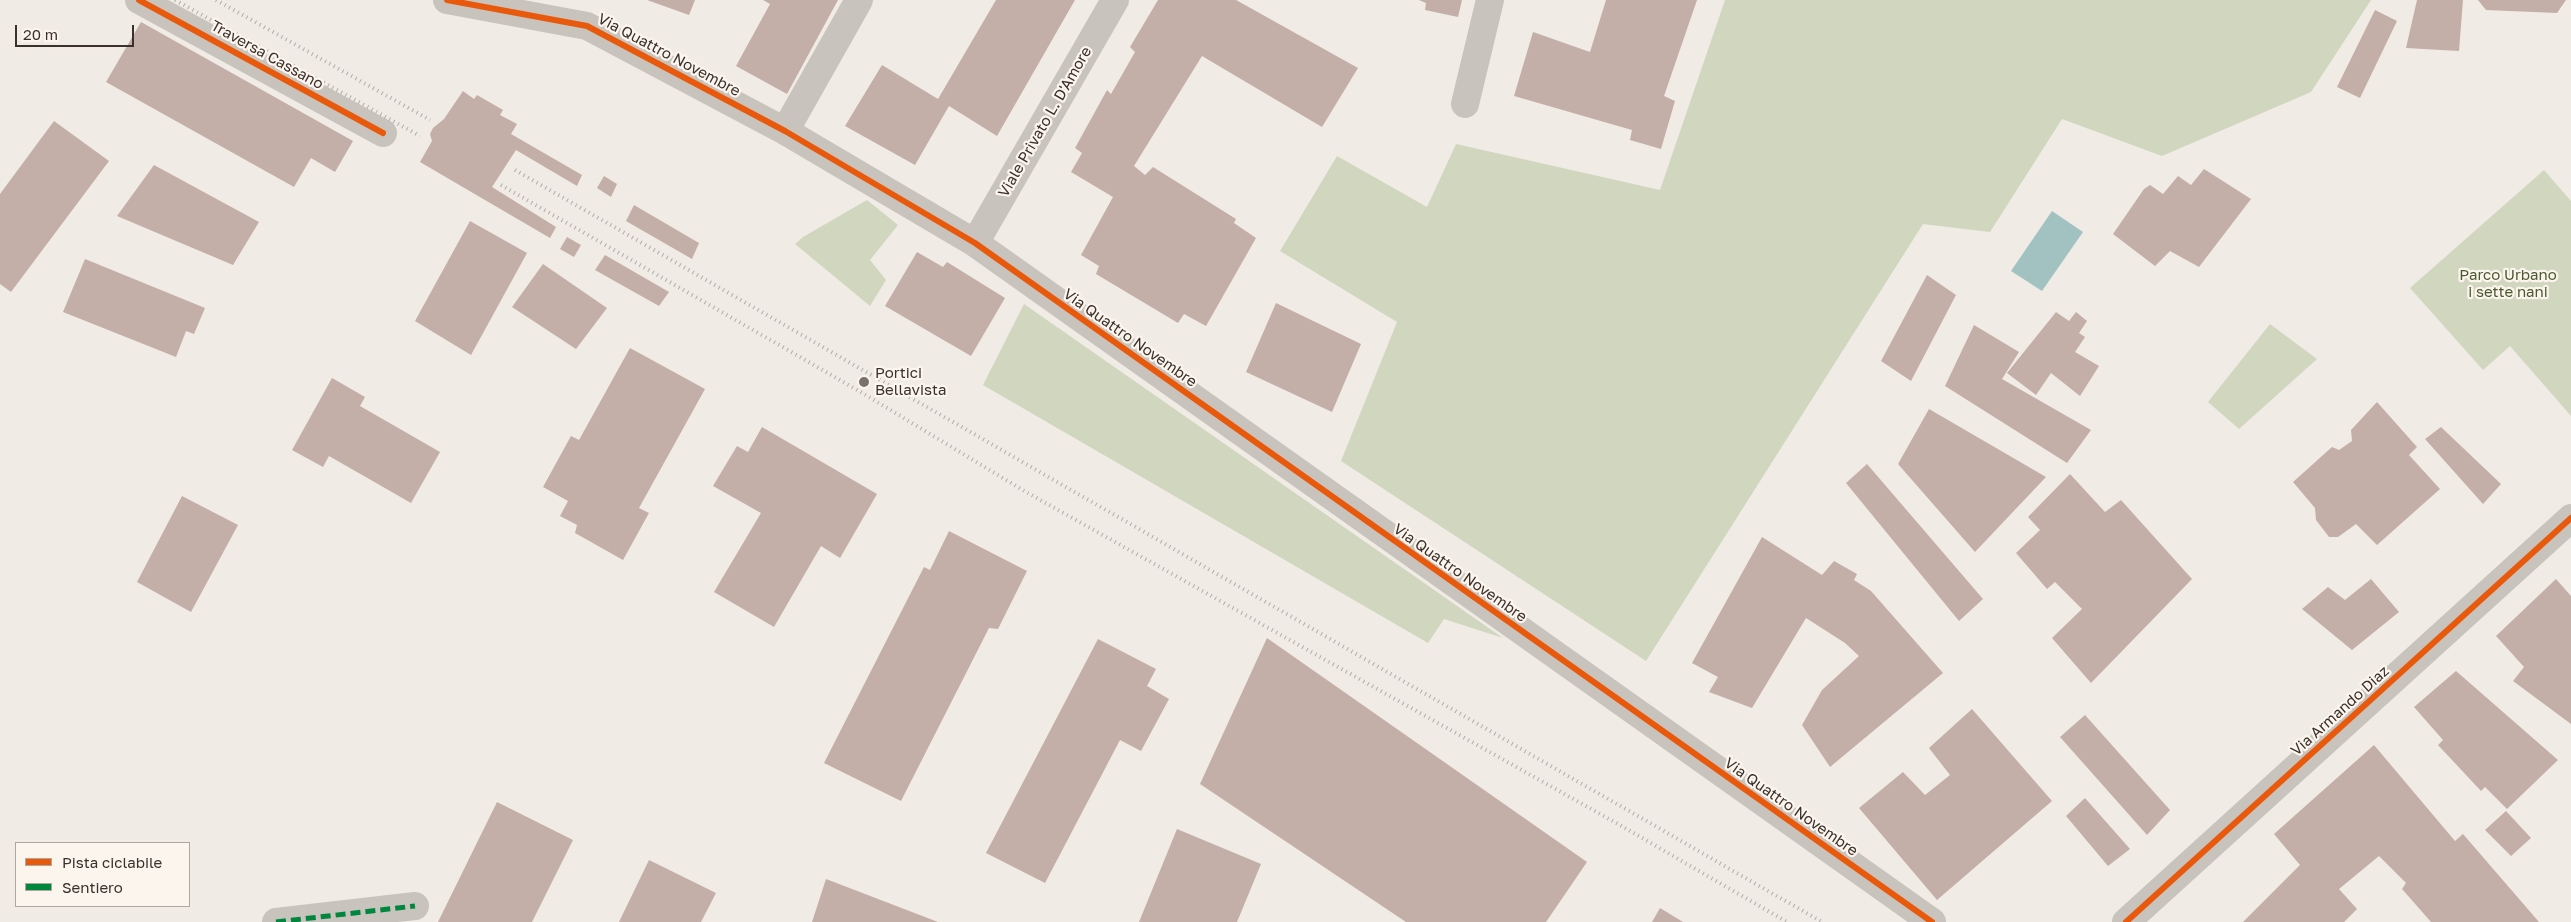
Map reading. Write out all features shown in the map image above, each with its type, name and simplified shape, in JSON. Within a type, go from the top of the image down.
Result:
[{"type":"street","name":"Traversa Cassano","points":[[139,0],[383,133]]},
{"type":"street","name":"Via Quattro Novembre","points":[[447,0],[587,26],[785,131],[975,243],[1932,922]]},
{"type":"street","points":[[785,131],[859,0]]},
{"type":"street","name":"Viale Privato L. D'Amore","points":[[975,243],[1115,0]]},
{"type":"street","points":[[1465,104],[1490,0]]},
{"type":"street","name":"Via Armando Diaz","points":[[2126,922],[2571,518]]},
{"type":"street","points":[[276,922],[415,906]]},
{"type":"green space","points":[[1725,0],[2371,0],[2311,92],[2162,156],[2062,119],[1990,232],[1923,224],[1646,661],[1341,461],[1397,322],[1280,251],[1337,156],[1427,207],[1456,144],[1660,190]]},
{"type":"green space","name":"Parco Urbano i sette nani","points":[[2544,170],[2571,201],[2571,416],[2510,346],[2483,370],[2410,288]]},
{"type":"green space","points":[[867,200],[898,225],[870,260],[886,280],[870,306],[795,244],[803,237]]},
{"type":"green space","points":[[1024,304],[1503,638],[1444,619],[1428,643],[983,385]]},
{"type":"green space","points":[[2270,324],[2317,359],[2239,429],[2208,402]]},
{"type":"water","points":[[2052,211],[2083,232],[2042,291],[2011,271]]},
{"type":"building","points":[[647,0],[695,0],[689,15]]},
{"type":"building","points":[[763,0],[838,0],[787,94],[736,66],[770,4]]},
{"type":"building","points":[[996,0],[1075,0],[997,136],[949,106],[915,165],[845,126],[882,65],[938,99]]},
{"type":"building","points":[[1158,0],[1236,0],[1358,68],[1322,127],[1202,56],[1134,166],[1145,175],[1153,167],[1236,219],[1234,223],[1256,238],[1206,326],[1184,314],[1178,323],[1096,274],[1099,266],[1081,255],[1113,197],[1071,172],[1082,153],[1075,148],[1107,90],[1111,94],[1135,52],[1130,47]]},
{"type":"building","points":[[1419,0],[1462,0],[1458,17],[1425,10],[1426,3]]},
{"type":"building","points":[[1606,0],[1697,0],[1664,96],[1675,101],[1661,149],[1630,140],[1632,130],[1514,96],[1533,32],[1590,52]]},
{"type":"building","points":[[2417,0],[2463,0],[2459,51],[2406,48]]},
{"type":"building","points":[[2478,0],[2566,0],[2557,13],[2486,10]]},
{"type":"building","points":[[2375,10],[2397,21],[2360,98],[2337,87]]},
{"type":"building","points":[[141,22],[353,141],[335,172],[311,158],[294,187],[106,82]]},
{"type":"building","points":[[463,91],[474,99],[477,95],[503,110],[500,115],[517,124],[511,134],[582,175],[577,186],[516,150],[492,187],[556,227],[550,238],[420,162],[432,141],[430,134],[433,128],[444,119]]},
{"type":"building","points":[[54,121],[109,161],[11,292],[0,284],[0,194]]},
{"type":"building","points":[[154,165],[259,222],[233,265],[117,216]]},
{"type":"building","points":[[2204,169],[2251,199],[2199,267],[2170,251],[2155,266],[2113,234],[2144,189],[2150,185],[2163,194],[2178,176],[2191,185]]},
{"type":"building","points":[[604,176],[617,184],[611,197],[597,188]]},
{"type":"building","points":[[634,205],[699,243],[692,259],[626,221]]},
{"type":"building","points":[[470,221],[527,253],[471,355],[415,321]]},
{"type":"building","points":[[567,237],[581,245],[574,257],[560,249]]},
{"type":"building","points":[[917,252],[943,267],[947,262],[1005,298],[971,356],[885,306]]},
{"type":"building","points":[[605,255],[669,292],[659,306],[595,270]]},
{"type":"building","points":[[85,259],[205,308],[194,334],[186,331],[176,357],[63,312]]},
{"type":"building","points":[[543,264],[607,308],[576,349],[512,307]]},
{"type":"building","points":[[1927,275],[1956,295],[1911,381],[1881,361]]},
{"type":"building","points":[[1276,303],[1361,344],[1332,412],[1246,372]]},
{"type":"building","points":[[2056,312],[2069,321],[2076,312],[2087,321],[2079,333],[2085,337],[2075,352],[2099,366],[2080,396],[2051,373],[2036,395],[2007,373]]},
{"type":"building","points":[[1974,325],[2019,352],[2002,379],[2091,430],[2067,463],[1945,386]]},
{"type":"building","points":[[630,348],[705,389],[639,508],[649,513],[623,560],[575,533],[577,525],[560,516],[568,501],[543,487],[571,436],[579,440]]},
{"type":"building","points":[[332,378],[365,397],[360,406],[440,452],[411,503],[329,456],[323,467],[292,450]]},
{"type":"building","points":[[2377,402],[2417,447],[2409,455],[2440,489],[2377,545],[2356,524],[2338,537],[2329,537],[2316,520],[2315,508],[2293,482],[2332,447],[2339,450],[2352,441],[2351,430]]},
{"type":"building","points":[[1929,409],[2046,477],[1975,552],[1898,464]]},
{"type":"building","points":[[762,427],[877,494],[840,558],[821,546],[774,627],[714,592],[761,513],[713,486],[737,446],[748,452]]},
{"type":"building","points":[[2441,427],[2501,484],[2483,504],[2425,439]]},
{"type":"building","points":[[1867,464],[1983,599],[1959,621],[1846,483]]},
{"type":"building","points":[[2070,474],[2105,512],[2121,500],[2192,579],[2091,683],[2052,638],[2082,609],[2055,582],[2047,589],[2016,553],[2040,530],[2028,517]]},
{"type":"building","points":[[182,496],[238,525],[191,612],[137,582]]},
{"type":"building","points":[[949,531],[1027,571],[998,629],[989,628],[901,801],[824,763],[924,567],[930,570]]},
{"type":"building","points":[[1762,537],[1822,575],[1834,561],[1857,574],[1854,580],[1871,591],[1943,673],[1830,767],[1802,725],[1822,690],[1859,656],[1845,643],[1806,618],[1752,708],[1709,692],[1718,677],[1692,663]]},
{"type":"building","points":[[2371,579],[2399,612],[2352,650],[2302,609],[2328,587],[2345,600]]},
{"type":"building","points":[[2556,579],[2571,596],[2571,724],[2513,681],[2524,667],[2496,636]]},
{"type":"building","points":[[1267,638],[1587,862],[1546,922],[1406,922],[1200,784]]},
{"type":"building","points":[[1098,639],[1156,669],[1147,686],[1169,699],[1141,751],[1120,740],[1045,883],[986,853]]},
{"type":"building","points":[[2456,671],[2558,760],[2507,809],[2485,787],[2481,791],[2438,745],[2443,740],[2414,707]]},
{"type":"building","points":[[1972,709],[2052,801],[1937,900],[1859,808],[1903,772],[1925,795],[1950,775],[1929,748]]},
{"type":"building","points":[[2085,715],[2170,810],[2147,835],[2060,737]]},
{"type":"building","points":[[2374,745],[2455,841],[2463,834],[2539,922],[2431,922],[2402,889],[2406,883],[2379,856],[2339,889],[2357,909],[2344,922],[2243,922],[2300,865],[2274,834]]},
{"type":"building","points":[[2085,798],[2130,849],[2108,866],[2066,816]]},
{"type":"building","points":[[497,802],[573,840],[532,922],[438,922]]},
{"type":"building","points":[[2506,811],[2531,838],[2511,856],[2485,830]]},
{"type":"building","points":[[1177,829],[1261,864],[1237,922],[1139,922]]},
{"type":"building","points":[[649,860],[716,893],[701,922],[619,922]]},
{"type":"building","points":[[826,879],[938,922],[812,922]]},
{"type":"building","points":[[1660,908],[1683,922],[1652,922]]},
{"type":"railway","points":[[175,0],[420,136]]},
{"type":"railway","points":[[216,0],[430,120]]},
{"type":"railway","points":[[515,170],[1822,922]]},
{"type":"railway","points":[[501,185],[859,391],[1026,492],[1618,824],[1787,922]]},
{"type":"marked path","points":[[276,922],[415,906]]},
{"type":"cycle path","points":[[139,0],[383,133]]},
{"type":"cycle path","points":[[447,0],[587,26],[785,131],[975,243],[1932,922]]},
{"type":"cycle path","points":[[2126,922],[2571,518]]},
{"type":"place","name":"Portici Bellavista","points":[[864,382]]}]
